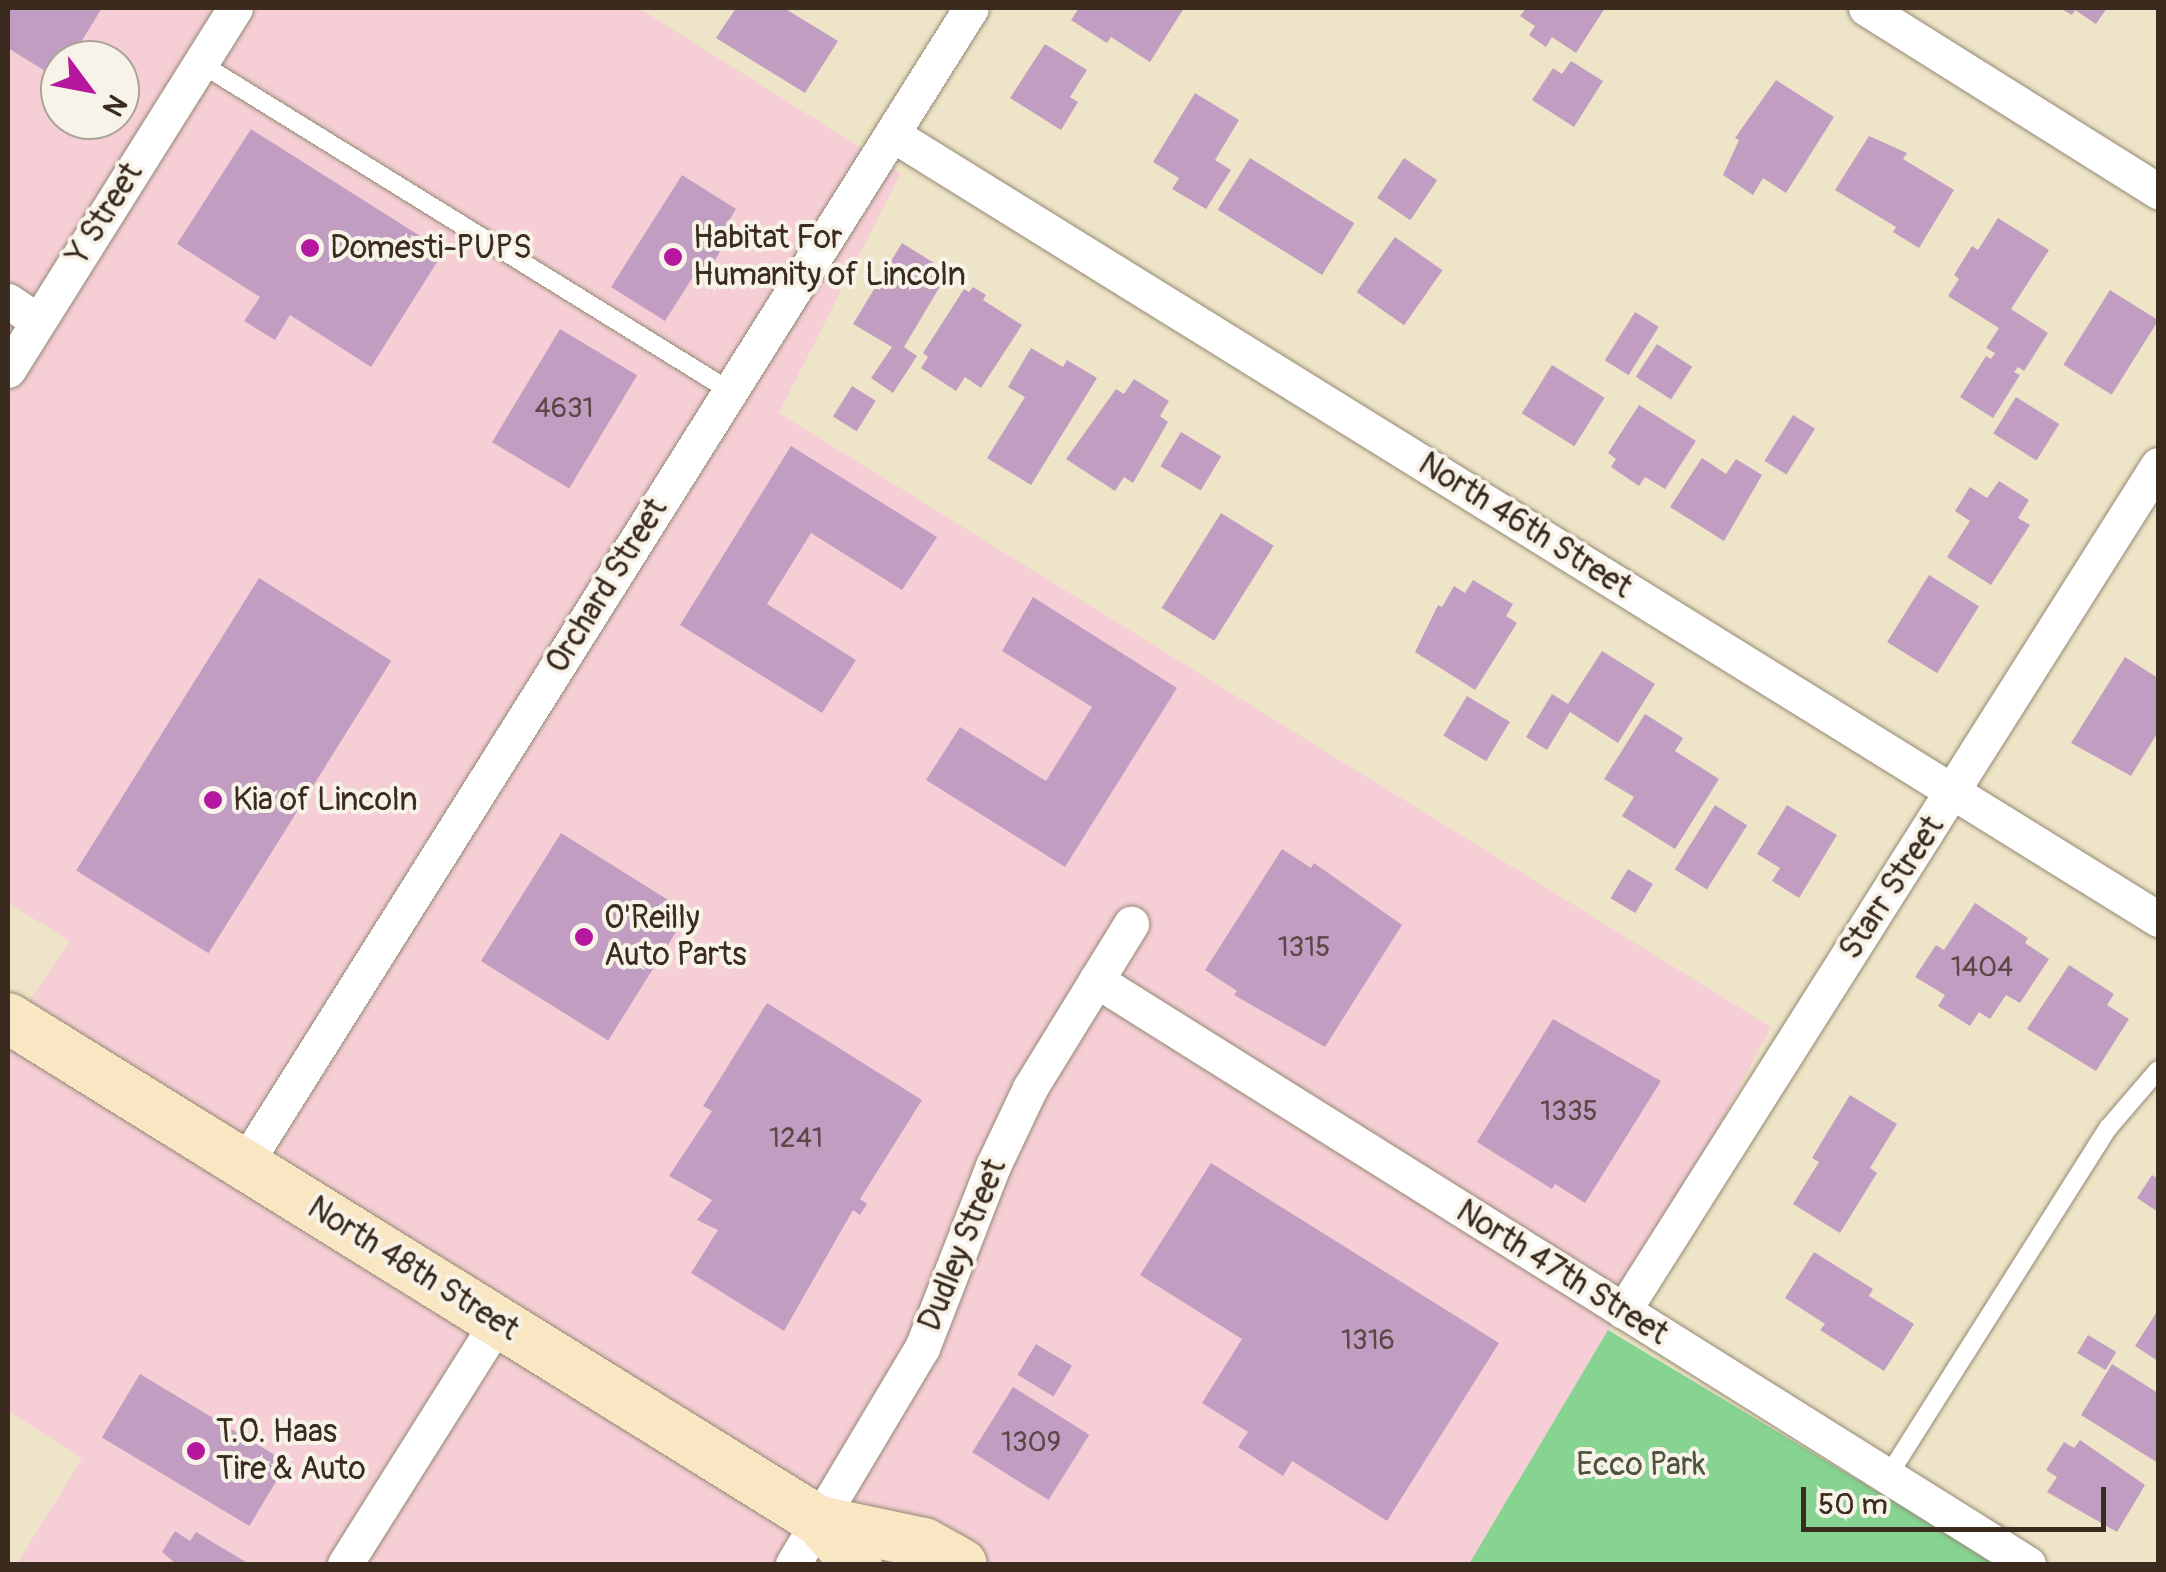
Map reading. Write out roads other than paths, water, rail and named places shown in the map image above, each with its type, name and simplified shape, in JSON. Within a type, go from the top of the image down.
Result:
[{"type":"main road","name":"North 48th Street","points":[[8,1018],[819,1521],[857,1564]]},
{"type":"main road","name":"North 48th Street","points":[[819,1521],[924,1543],[962,1564]]},
{"type":"street","name":"Y Street","points":[[8,370],[235,8]]},
{"type":"street","name":"Orchard Street","points":[[244,1165],[972,8]]},
{"type":"street","points":[[1866,8],[2158,190]]},
{"type":"street","name":"North 46th Street","points":[[892,134],[2158,919]]},
{"type":"street","points":[[8,301],[38,321]]},
{"type":"street","name":"Starr Street","points":[[1624,1311],[2158,464]]},
{"type":"street","name":"Dudley Street","points":[[792,1564],[922,1348],[993,1166],[1030,1088],[1131,924]]},
{"type":"street","name":"North 47th Street","points":[[1096,980],[2028,1564]]},
{"type":"street","points":[[345,1564],[498,1321]]},
{"type":"lane","points":[[200,63],[730,391]]},
{"type":"lane","points":[[1888,1476],[2109,1126],[2158,1070]]},
{"type":"place","name":"Domesti-PUPS","points":[[310,248]]},
{"type":"place","name":"Habitat For Humanity of Lincoln","points":[[673,257]]},
{"type":"place","name":"Kia of Lincoln","points":[[213,800]]},
{"type":"place","name":"O'Reilly Auto Parts","points":[[584,937]]},
{"type":"place","name":"T.O. Haas Tire & Auto","points":[[196,1451]]},
{"type":"park label","name":"Ecco Park","points":[[1641,1465]]}]
